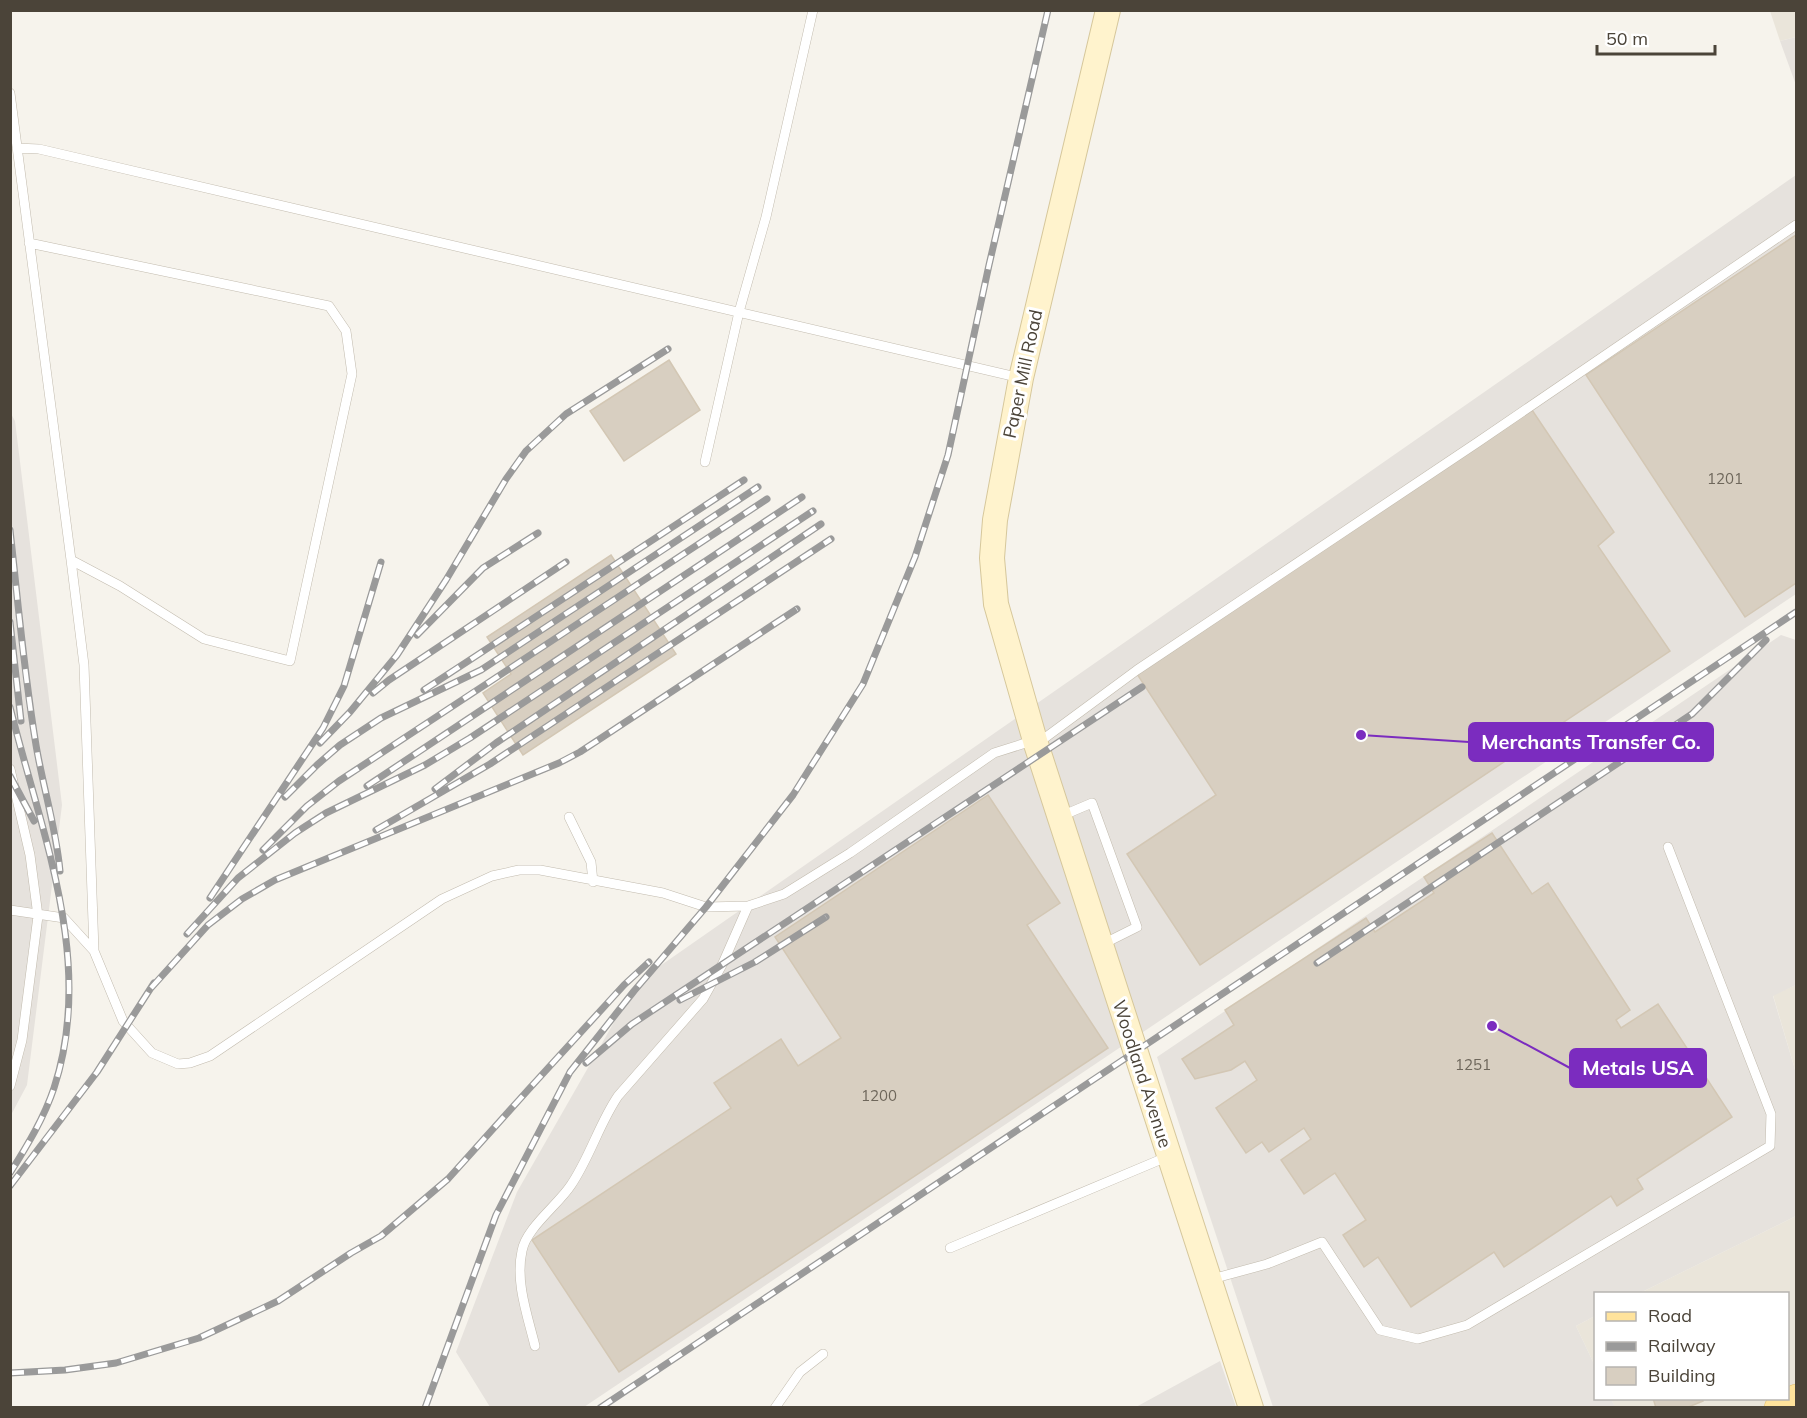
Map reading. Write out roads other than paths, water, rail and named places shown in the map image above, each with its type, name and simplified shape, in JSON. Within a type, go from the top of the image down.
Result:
[{"type":"main road","points":[[1778,1407],[1797,1398]]},
{"type":"street","name":"Paper Mill Road","points":[[1035,742],[996,604],[992,558],[995,520],[1020,378],[1108,10]]},
{"type":"street","name":"Woodland Avenue","points":[[1035,742],[1251,1407]]},
{"type":"lane","points":[[705,462],[739,312],[766,217],[813,10]]},
{"type":"lane","points":[[10,93],[84,665],[94,951]]},
{"type":"lane","points":[[17,148],[39,149],[1020,378]]},
{"type":"lane","points":[[10,910],[38,916],[64,918],[94,951],[127,1026],[152,1053],[178,1064],[190,1063],[210,1056],[442,899],[492,876],[519,870],[540,870],[593,882],[663,893],[706,907],[748,906],[784,894],[850,853],[994,753],[1035,742],[1137,670],[1797,225]]},
{"type":"lane","points":[[29,243],[329,306],[346,331],[352,374],[290,661],[204,639],[120,586],[71,560]]},
{"type":"lane","points":[[10,769],[30,855],[38,916],[22,1040],[10,1086]]},
{"type":"lane","points":[[1059,817],[1092,804],[1137,927],[1101,945]]},
{"type":"lane","points":[[569,817],[591,862],[593,882]]},
{"type":"lane","points":[[1209,1280],[1267,1264],[1322,1242],[1380,1330],[1418,1339],[1467,1325],[1770,1146],[1771,1114],[1668,847]]},
{"type":"lane","points":[[536,1346],[524,1297],[521,1271],[522,1251],[527,1239],[570,1186],[606,1114],[618,1096],[703,999],[723,963],[748,906]]},
{"type":"lane","points":[[950,1248],[1169,1156]]},
{"type":"lane","points":[[775,1407],[800,1372],[823,1354]]},
{"type":"railway","points":[[425,1408],[496,1215],[570,1072],[634,991],[706,907],[793,795],[863,684],[915,557],[948,455],[1048,10]]},
{"type":"railway","points":[[320,743],[350,712],[397,655],[446,580],[506,479],[526,451],[566,414],[668,349]]},
{"type":"railway","points":[[424,690],[744,480]]},
{"type":"railway","points":[[285,797],[340,745],[381,718],[481,670],[758,487]]},
{"type":"railway","points":[[367,786],[802,497]]},
{"type":"railway","points":[[263,850],[307,806],[339,781],[767,499]]},
{"type":"railway","points":[[187,934],[238,878],[295,833],[326,813],[425,765],[470,738],[813,511]]},
{"type":"railway","points":[[435,789],[496,743],[821,524]]},
{"type":"railway","points":[[10,530],[32,718],[56,839],[60,871]]},
{"type":"railway","points":[[417,635],[483,568],[538,533]]},
{"type":"railway","points":[[376,830],[490,764],[831,539]]},
{"type":"railway","points":[[210,898],[323,728],[344,686],[381,562]]},
{"type":"railway","points":[[373,693],[566,562]]},
{"type":"railway","points":[[151,988],[208,925],[242,899],[275,880],[559,763],[580,752],[797,609]]},
{"type":"railway","points":[[600,1408],[1796,612]]},
{"type":"railway","points":[[10,622],[21,721]]},
{"type":"railway","points":[[1317,963],[1692,714],[1766,640]]},
{"type":"railway","points":[[586,1063],[632,1024],[1142,687]]},
{"type":"railway","points":[[10,707],[59,896],[66,944],[69,992],[65,1040],[54,1088],[40,1121],[10,1173]]},
{"type":"railway","points":[[10,776],[34,821]]},
{"type":"railway","points":[[680,1000],[755,962],[826,917]]},
{"type":"railway","points":[[10,1373],[65,1370],[116,1363],[199,1338],[278,1301],[381,1236],[448,1179],[624,985],[649,962]]},
{"type":"railway","points":[[10,1186],[97,1072],[154,983]]},
{"type":"place","name":"Merchants Transfer Co.","points":[[1361,735]]},
{"type":"place","name":"Metals USA","points":[[1492,1026]]}]
